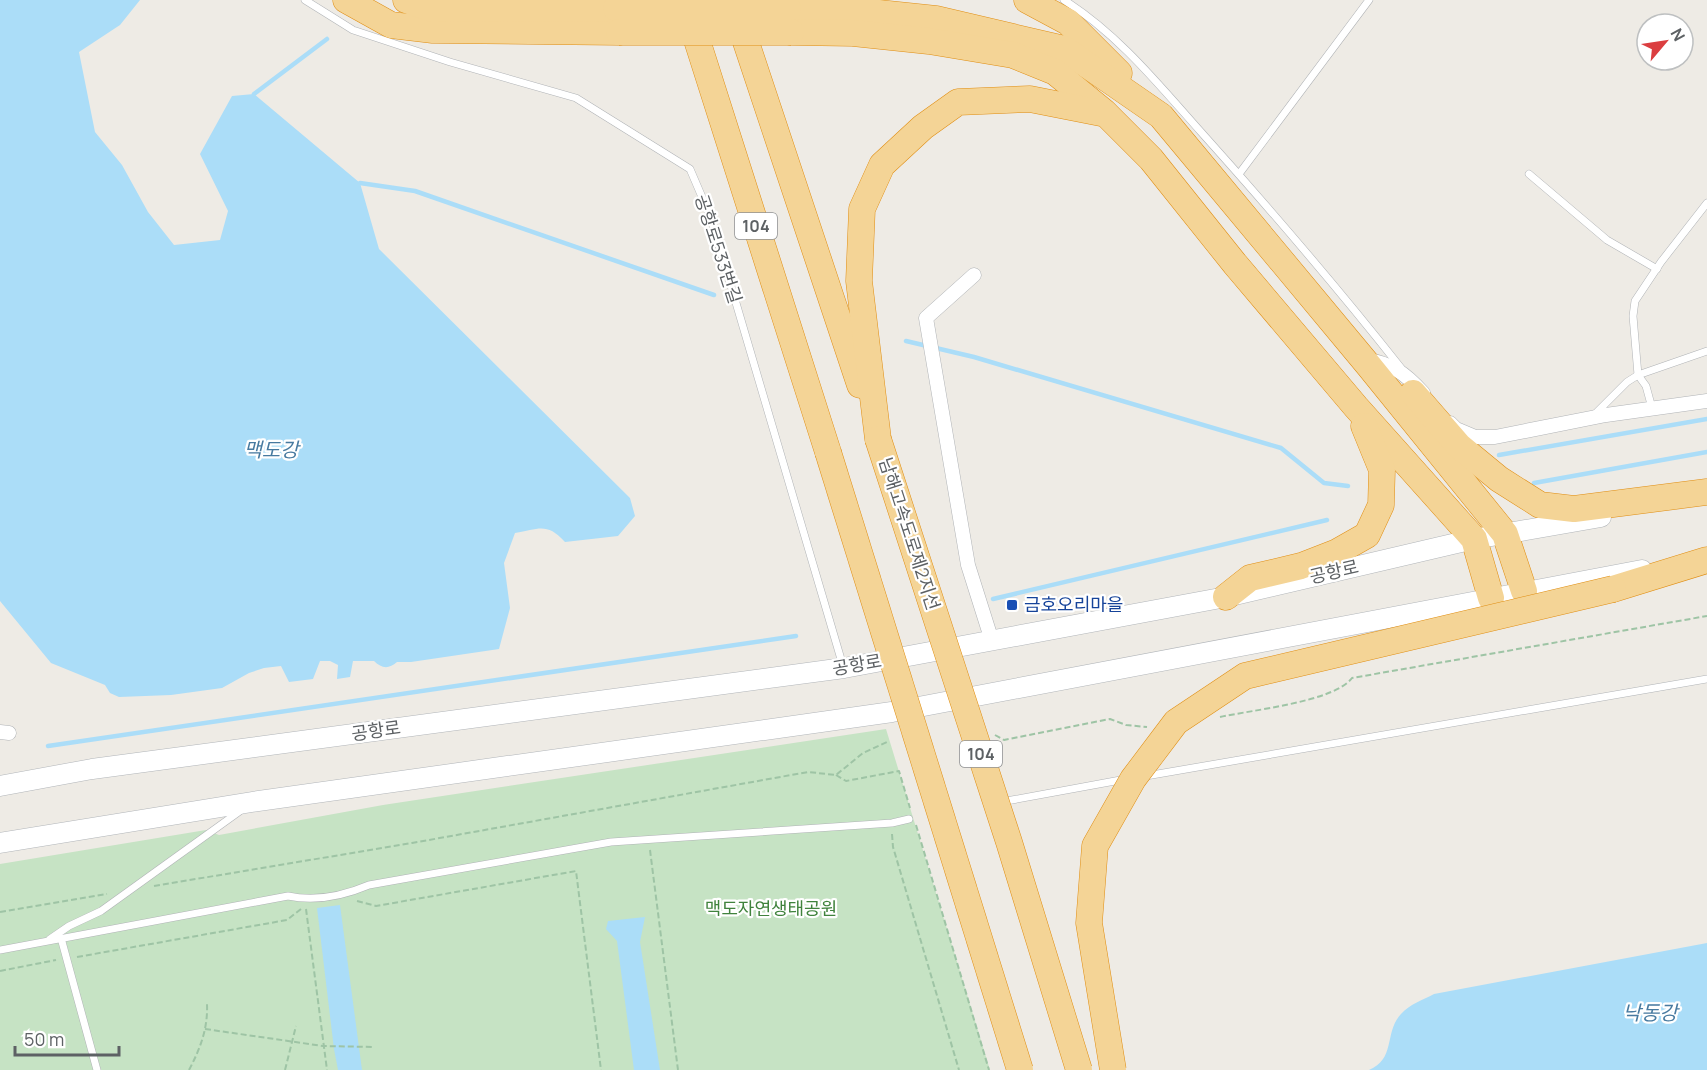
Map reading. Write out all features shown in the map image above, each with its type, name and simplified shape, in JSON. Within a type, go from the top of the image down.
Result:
[{"type":"highway","points":[[346,0],[391,25],[433,30],[617,20]]},
{"type":"highway","points":[[406,0],[432,9],[617,20],[790,21],[864,34],[929,40],[1013,55],[1055,72],[1106,114],[1151,159],[1235,264],[1356,407],[1474,539],[1491,598]]},
{"type":"highway","name":"104","points":[[684,0],[828,452],[1020,1070]]},
{"type":"highway","name":"남해고속도로제2지선","points":[[732,0],[1009,842],[1079,1070]]},
{"type":"highway","points":[[754,0],[804,216]]},
{"type":"highway","points":[[1012,0],[1066,11]]},
{"type":"highway","points":[[1027,0],[1066,11],[1161,116],[1366,362],[1505,534],[1524,591]]},
{"type":"highway","points":[[790,21],[851,10],[936,20],[1064,49],[1161,116]]},
{"type":"highway","points":[[878,439],[859,281],[862,209],[882,165],[923,127],[958,102],[1030,99],[1106,114]]},
{"type":"highway","points":[[1366,362],[1413,393],[1459,446],[1499,479],[1540,505],[1574,509],[1707,492]]},
{"type":"highway","points":[[1226,597],[1250,578],[1301,566],[1337,552],[1367,535],[1381,505],[1382,470],[1356,407]]},
{"type":"highway","points":[[1113,1070],[1089,923],[1095,846],[1133,779],[1176,722],[1245,676],[1613,589],[1707,559]]},
{"type":"main road","name":"공항로","points":[[0,786],[104,768],[844,668],[1226,597],[1474,539],[1707,499]]},
{"type":"main road","points":[[0,843],[252,802],[892,712],[1524,591],[1707,559]]},
{"type":"street","points":[[974,275],[926,318],[968,565],[992,641]]},
{"type":"street","points":[[1366,362],[1386,363],[1408,377],[1456,429],[1475,437],[1495,436],[1591,418],[1707,401]]},
{"type":"lane","name":"공항로533번길","points":[[305,0],[353,30],[450,62],[576,98],[690,169],[711,218],[844,668]]},
{"type":"lane","points":[[1239,174],[1369,0]]},
{"type":"lane","points":[[1066,11],[1098,24],[1116,40],[1239,174],[1408,377]]},
{"type":"lane","points":[[1529,174],[1607,240],[1657,269]]},
{"type":"lane","points":[[1652,408],[1646,386],[1638,375],[1633,316],[1635,301],[1707,203]]},
{"type":"lane","points":[[1591,418],[1627,382],[1638,375],[1707,351]]},
{"type":"lane","points":[[1002,802],[1707,679]]},
{"type":"lane","points":[[46,942],[69,926],[101,911],[252,802]]},
{"type":"lane","points":[[0,950],[288,896],[307,900],[350,893],[369,885],[599,844],[892,823],[909,819]]},
{"type":"lane","points":[[62,939],[97,1070]]},
{"type":"path","points":[[1212,718],[1325,696],[1352,678],[1707,616]]},
{"type":"path","points":[[989,729],[1004,740],[1110,719],[1126,725],[1152,727]]},
{"type":"path","points":[[836,775],[863,753],[889,741]]},
{"type":"path","points":[[0,912],[412,843],[808,772],[836,775],[846,781],[899,771],[989,1070]]},
{"type":"path","points":[[892,823],[893,847],[959,1070]]},
{"type":"path","points":[[649,840],[678,1070]]},
{"type":"path","points":[[353,900],[376,906],[576,871],[601,1070]]},
{"type":"path","points":[[70,958],[286,920],[306,907],[327,1070]]},
{"type":"path","points":[[0,970],[58,960]]},
{"type":"path","points":[[189,1070],[200,1049],[205,1029],[207,1004]]},
{"type":"path","points":[[285,1070],[296,1026]]},
{"type":"path","points":[[205,1029],[324,1046],[374,1047]]},
{"type":"green space","name":"맥도자연생태공원","points":[[886,729],[990,1070],[0,1070],[0,864],[206,830],[219,835],[383,805]]},
{"type":"water","name":"맥도강","points":[[0,0],[140,0],[120,25],[79,52],[95,132],[122,165],[148,212],[174,245],[220,240],[228,211],[200,154],[232,96],[254,94],[360,183],[379,249],[630,498],[635,516],[618,536],[565,542],[548,529],[515,533],[504,563],[510,608],[499,649],[397,662],[386,667],[374,661],[353,661],[350,677],[337,679],[338,665],[330,661],[320,661],[313,679],[289,682],[281,666],[264,668],[249,673],[222,688],[171,695],[119,697],[110,693],[105,685],[51,663],[0,601]]},
{"type":"water","points":[[340,905],[362,1070],[338,1070],[334,1049],[317,908]]},
{"type":"water","points":[[645,917],[640,942],[660,1070],[634,1070],[617,941],[606,929],[608,921]]},
{"type":"water","name":"낙동강","points":[[1707,943],[1707,1070],[1369,1070],[1383,1059],[1387,1052],[1393,1029],[1401,1014],[1412,1005],[1434,994]]},
{"type":"waterway","points":[[254,94],[327,39]]},
{"type":"waterway","points":[[360,183],[415,191],[714,295]]},
{"type":"waterway","points":[[906,341],[974,357],[1281,448],[1324,483],[1348,486]]},
{"type":"waterway","points":[[1499,455],[1707,419]]},
{"type":"waterway","points":[[1534,483],[1707,452]]},
{"type":"waterway","points":[[993,599],[1327,520]]},
{"type":"waterway","points":[[48,746],[796,636]]},
{"type":"place","name":"금호오리마을","points":[[1012,605]]}]
